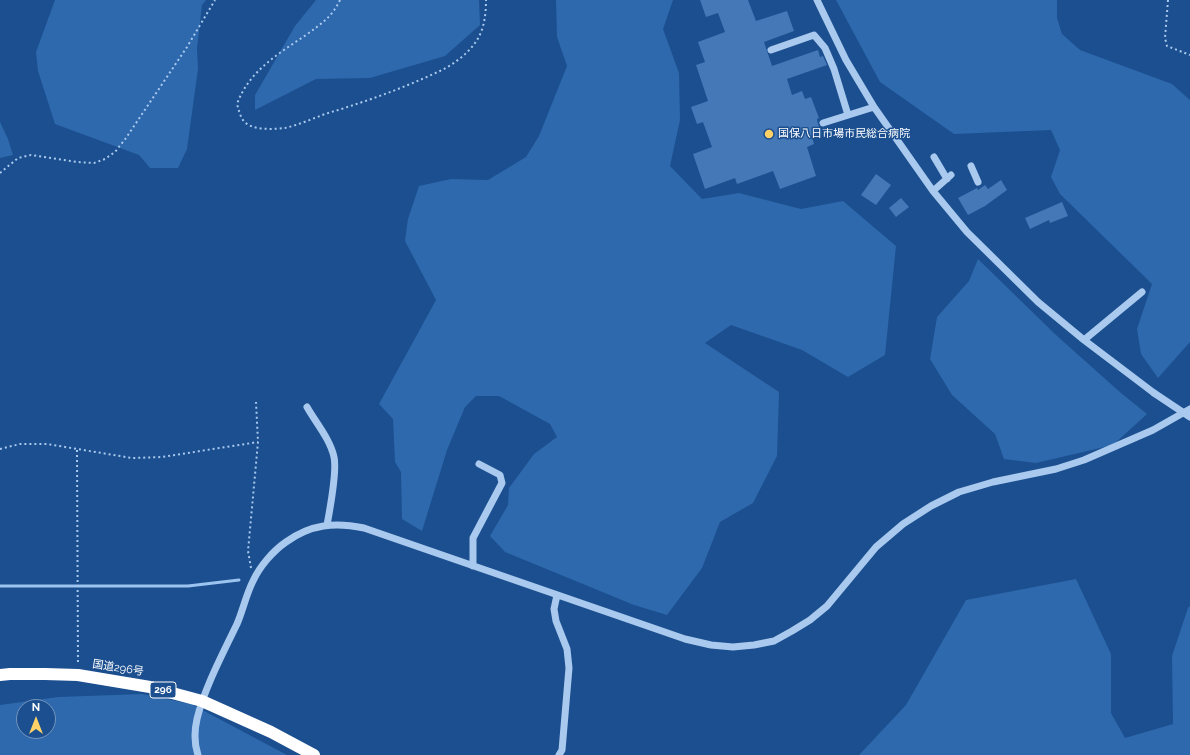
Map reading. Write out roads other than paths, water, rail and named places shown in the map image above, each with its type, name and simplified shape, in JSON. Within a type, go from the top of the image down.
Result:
[{"type":"highway","name":"国道296号","points":[[0,675],[78,675],[150,687],[202,701],[271,732],[314,755]]},
{"type":"street","points":[[820,2],[846,60],[874,107],[933,191],[967,232],[1038,302],[1084,340],[1154,393],[1190,417]]},
{"type":"street","points":[[771,50],[814,35],[825,48],[834,69],[848,116]]},
{"type":"street","points":[[823,124],[874,107]]},
{"type":"street","points":[[933,191],[949,177],[934,157]]},
{"type":"street","points":[[971,166],[978,182]]},
{"type":"street","points":[[1084,340],[1142,292]]},
{"type":"street","points":[[307,407],[331,448],[334,458],[334,474],[327,525]]},
{"type":"street","points":[[198,755],[194,742],[196,720],[202,701],[243,610],[253,581],[264,563],[275,551],[300,533],[327,525],[345,524],[364,528],[685,639],[711,645],[733,647],[754,645],[774,641],[792,632],[810,620],[827,606],[876,547],[903,524],[931,506],[959,492],[993,482],[1056,469],[1084,460],[1153,430],[1190,409]]},
{"type":"street","points":[[473,566],[473,538],[502,483],[500,475],[479,464]]},
{"type":"street","points":[[557,595],[554,610],[556,621],[567,649],[569,668],[562,750],[559,755]]},
{"type":"waterway","points":[[0,586],[188,586],[239,580]]},
{"type":"place","name":"国保八日市場市民総合病院","points":[[769,134]]}]
